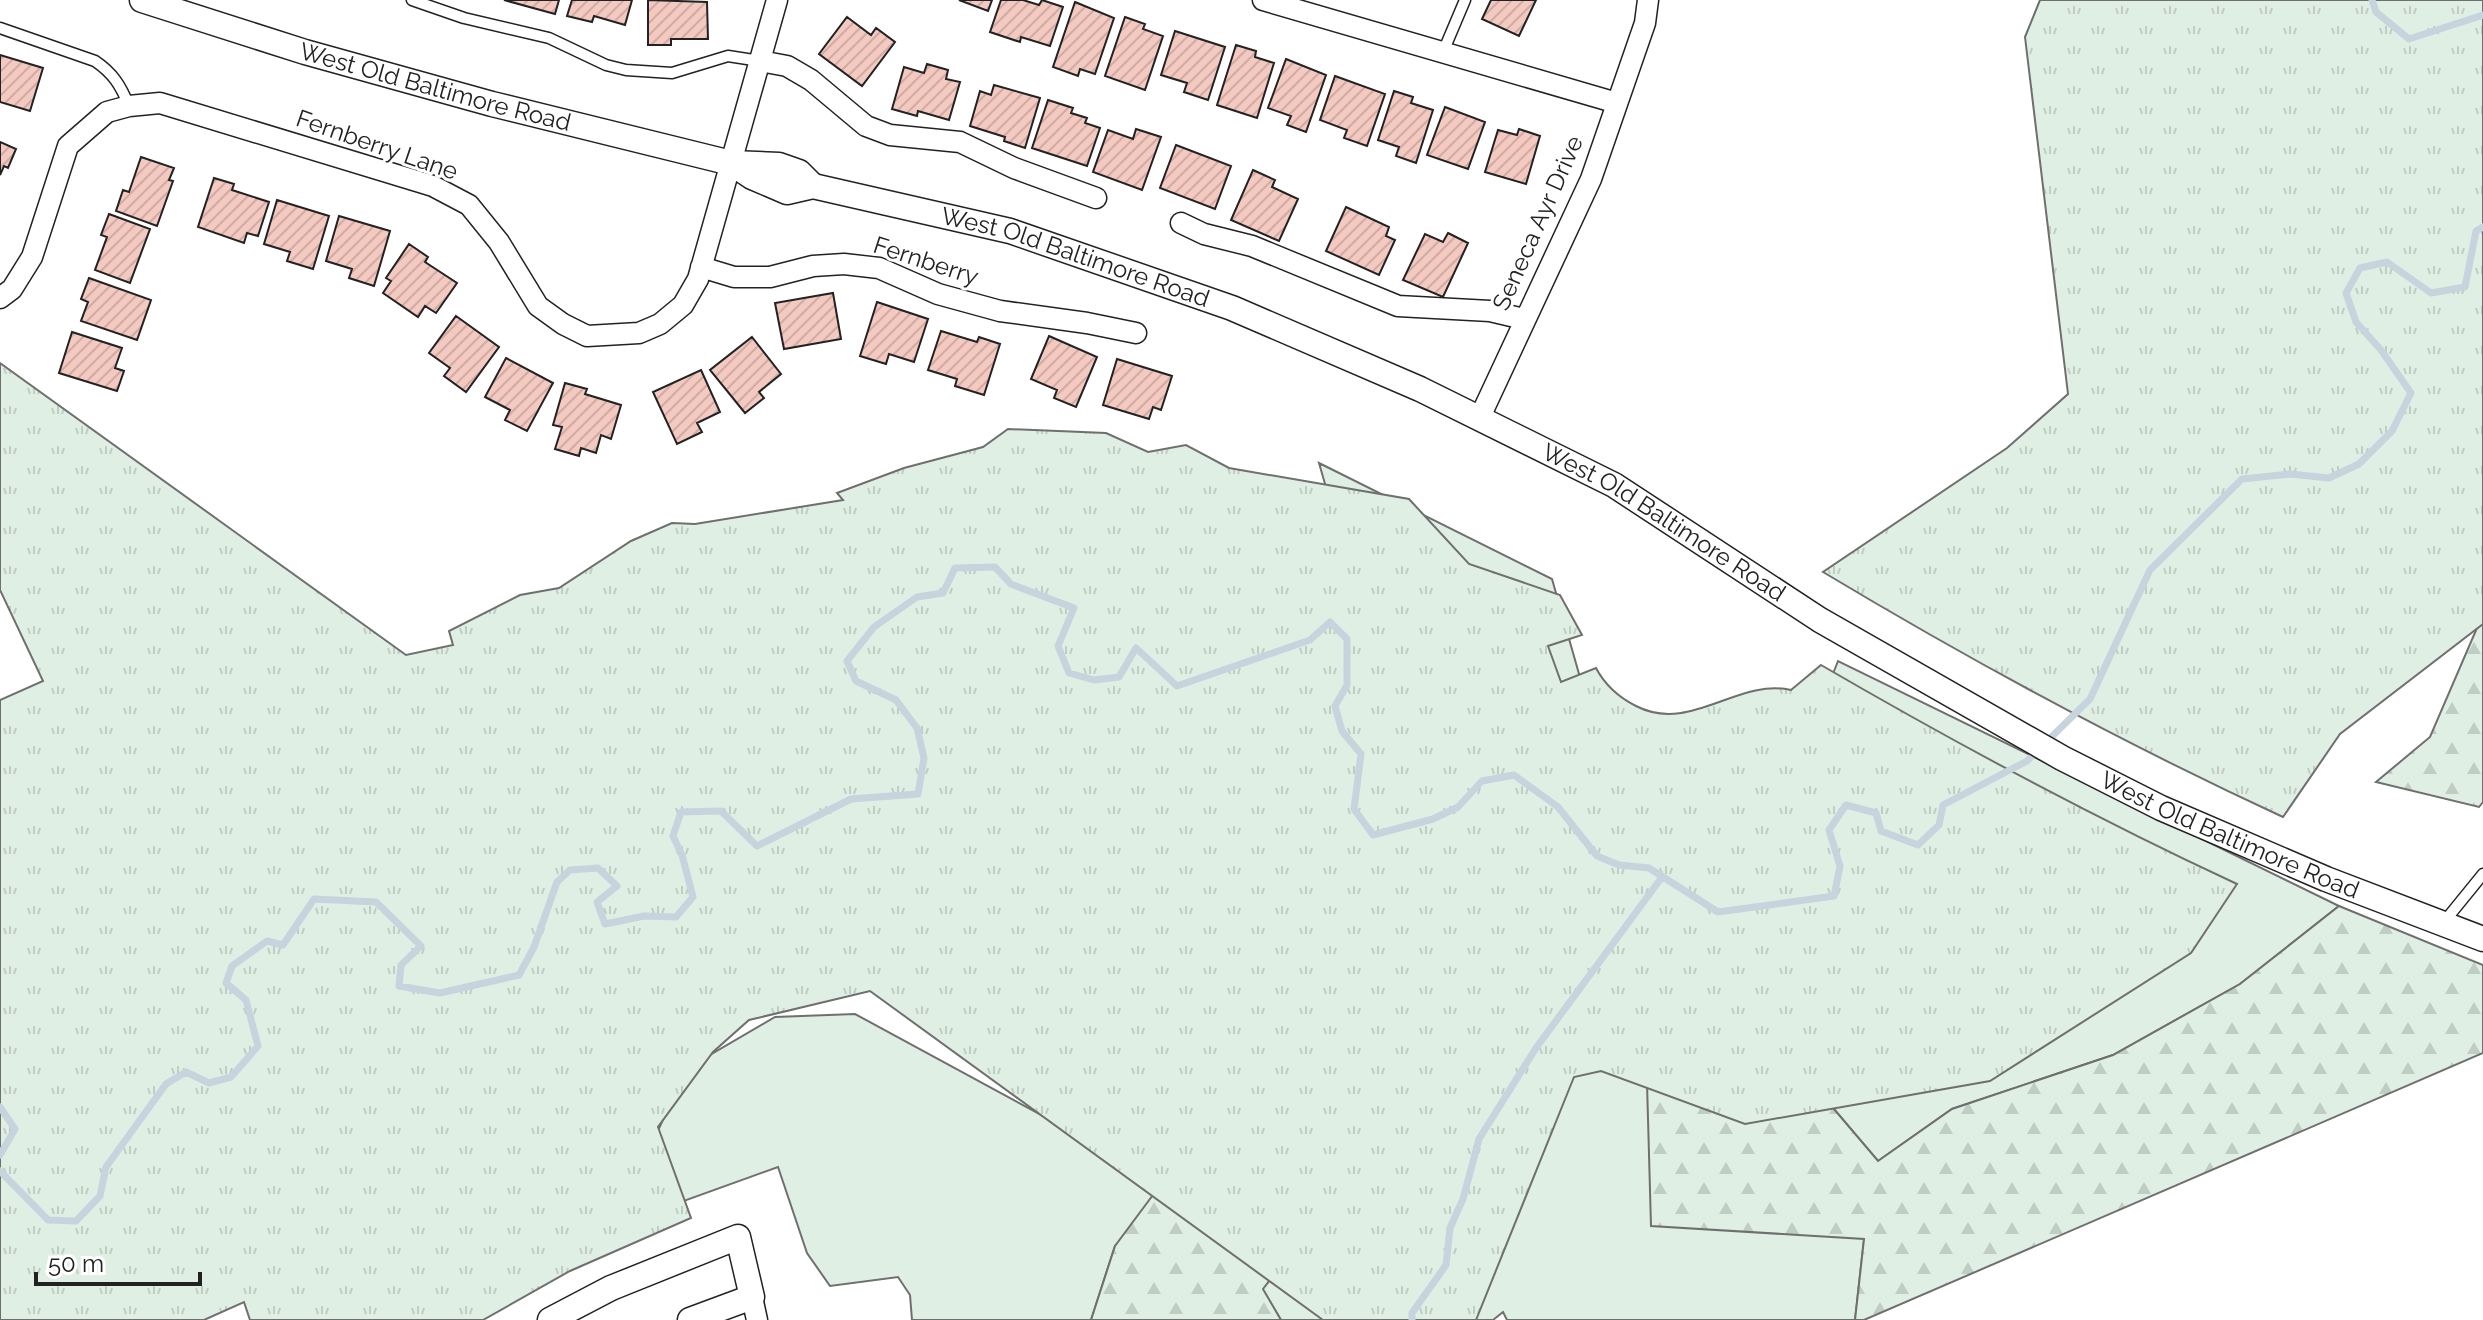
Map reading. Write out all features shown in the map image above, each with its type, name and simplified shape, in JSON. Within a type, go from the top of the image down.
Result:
[{"type":"street","name":"West Old Baltimore Road","points":[[142,0],[348,64],[492,104],[731,163],[752,177],[787,192],[813,186],[1010,231],[1232,308],[1480,417],[1614,485],[1820,620],[2017,734],[2161,808],[2326,879],[2483,939]]},
{"type":"street","name":"Fernberry Lane","points":[[0,298],[12,289],[32,257],[68,146],[107,112],[160,103],[433,186],[469,205],[499,242],[538,306],[563,324],[587,336],[639,333],[660,324],[683,305],[698,279],[777,0]]},
{"type":"street","points":[[1263,0],[1300,5],[1443,52],[1617,103]]},
{"type":"street","name":"Seneca Ayr Drive","points":[[1480,417],[1591,179],[1645,23],[1648,0]]},
{"type":"street","points":[[760,61],[787,66],[811,80],[866,126],[890,135],[960,142],[1014,168],[1096,198]]},
{"type":"street","points":[[1181,223],[1204,234],[1252,246],[1398,306],[1490,311],[1524,319]]},
{"type":"street","name":"Fernberry","points":[[701,267],[734,277],[770,277],[813,266],[844,264],[879,268],[938,294],[1000,311],[1136,333]]},
{"type":"street","points":[[550,1320],[611,1288],[738,1237],[755,1309],[690,1320]]},
{"type":"lane","points":[[412,0],[464,18],[549,38],[606,65],[626,70],[672,73],[728,56],[760,61]]},
{"type":"lane","points":[[1443,52],[1465,0]]},
{"type":"lane","points":[[0,28],[95,61],[109,70],[121,85],[129,106]]},
{"type":"lane","points":[[2443,924],[2483,874]]},
{"type":"green space","points":[[2040,0],[2483,0],[2483,624],[2340,734],[2283,817],[2050,701],[1823,572],[2007,448],[2068,394],[2025,37]]},
{"type":"green space","points":[[0,363],[406,655],[453,645],[449,631],[520,595],[559,588],[631,541],[672,523],[695,524],[843,500],[837,493],[904,468],[983,447],[1008,429],[1106,433],[1148,452],[1186,445],[1229,468],[1409,499],[1469,564],[1560,595],[1582,635],[1548,646],[1561,682],[1596,668],[1608,685],[1629,702],[1656,713],[1675,714],[1752,691],[1771,688],[1791,690],[1821,665],[2027,779],[2237,884],[2191,953],[1990,1081],[1745,1124],[1601,1071],[1574,1077],[1476,1320],[1323,1320],[870,991],[749,1020],[713,1052],[658,1127],[691,1218],[570,1271],[483,1320],[250,1320],[244,1302],[204,1320],[0,1320],[0,700],[43,681],[0,590]]},
{"type":"green space","points":[[1319,463],[1552,579],[1585,695],[1481,719],[1816,717],[1838,661],[2339,906],[2240,984],[2113,1055],[1952,1109],[1878,1161],[1822,1095],[1864,1239],[1855,1320],[1507,1320],[1503,1312],[1493,1320],[1281,1320],[1262,1289],[1299,1242],[1272,1168],[1115,1246],[1091,1320],[912,1320],[910,1295],[898,1277],[830,1286],[807,1253],[778,1167],[645,1215],[625,1203],[686,1069],[775,1017],[855,1014],[1093,1143],[1181,973],[0,1035],[1346,557]]},
{"type":"green space","points":[[2483,481],[2483,802],[2479,807],[2376,782],[2430,737],[2480,621]]},
{"type":"green space","points":[[2339,906],[2483,965],[2483,1053],[1864,1320],[1855,1320],[1864,1239],[1651,1226],[1646,1047],[1822,1095],[1878,1161],[1952,1109],[2113,1055],[2240,984]]},
{"type":"green space","points":[[1176,1164],[1299,1242],[1263,1289],[1281,1320],[1091,1320],[1115,1246]]},
{"type":"building","points":[[504,0],[559,0],[555,14]]},
{"type":"building","points":[[572,0],[632,0],[625,25],[594,16],[592,22],[567,16]]},
{"type":"building","points":[[648,0],[707,2],[708,39],[671,39],[671,45],[648,45]]},
{"type":"building","points":[[959,0],[992,0],[988,11]]},
{"type":"building","points":[[1001,0],[1023,0],[1039,5],[1042,0],[1063,7],[1050,46],[1021,37],[1020,42],[990,32]]},
{"type":"building","points":[[1491,0],[1536,0],[1519,36],[1482,19]]},
{"type":"building","points":[[1075,2],[1114,18],[1095,74],[1080,69],[1078,76],[1053,67]]},
{"type":"building","points":[[847,17],[871,35],[876,28],[895,42],[862,86],[819,54]]},
{"type":"building","points":[[1125,17],[1145,24],[1143,29],[1163,36],[1145,90],[1105,76]]},
{"type":"building","points":[[1175,31],[1225,47],[1208,100],[1184,92],[1187,83],[1161,75]]},
{"type":"building","points":[[1236,45],[1256,51],[1255,57],[1274,63],[1257,118],[1217,105]]},
{"type":"building","points":[[0,55],[43,68],[30,111],[0,102]]},
{"type":"building","points":[[1286,59],[1326,75],[1306,132],[1287,125],[1291,116],[1268,108]]},
{"type":"building","points":[[927,64],[948,70],[946,79],[960,82],[949,120],[918,111],[917,116],[892,109],[904,67],[924,73]]},
{"type":"building","points":[[1335,76],[1385,94],[1367,146],[1344,138],[1347,130],[1320,120]]},
{"type":"building","points":[[994,85],[1040,98],[1025,148],[1004,141],[1005,137],[970,126],[980,91],[991,95]]},
{"type":"building","points":[[1394,91],[1413,97],[1411,103],[1433,110],[1416,163],[1396,156],[1399,147],[1378,140]]},
{"type":"building","points":[[1048,100],[1073,108],[1071,113],[1087,118],[1085,123],[1100,128],[1087,166],[1032,148]]},
{"type":"building","points":[[1445,107],[1485,122],[1468,169],[1427,155]]},
{"type":"building","points":[[1136,129],[1161,137],[1142,190],[1093,172],[1108,130],[1133,139]]},
{"type":"building","points":[[1519,129],[1540,136],[1526,184],[1485,172],[1498,130],[1517,135]]},
{"type":"building","points":[[0,142],[16,149],[8,168],[4,166],[0,175]]},
{"type":"building","points":[[1176,145],[1231,166],[1215,209],[1160,188]]},
{"type":"building","points":[[141,157],[174,168],[169,180],[173,181],[157,226],[116,211],[123,190],[129,192]]},
{"type":"building","points":[[1253,170],[1275,180],[1272,187],[1298,199],[1279,241],[1231,220]]},
{"type":"building","points":[[214,178],[234,184],[232,190],[269,202],[258,236],[247,233],[244,243],[198,227]]},
{"type":"building","points":[[277,200],[329,216],[313,269],[287,261],[290,252],[264,244]]},
{"type":"building","points":[[1346,207],[1389,227],[1386,236],[1395,240],[1379,275],[1326,251]]},
{"type":"building","points":[[109,214],[150,229],[130,283],[95,270],[107,237],[101,235]]},
{"type":"building","points":[[339,216],[390,231],[374,286],[349,278],[352,269],[326,261]]},
{"type":"building","points":[[1448,233],[1468,243],[1443,297],[1403,280],[1425,234],[1443,242]]},
{"type":"building","points":[[409,244],[428,257],[425,262],[457,283],[436,313],[425,306],[418,317],[383,293],[391,281],[386,278]]},
{"type":"building","points":[[89,278],[151,300],[137,340],[81,321],[88,302],[81,299]]},
{"type":"building","points":[[833,293],[841,339],[784,349],[775,303]]},
{"type":"building","points":[[877,302],[928,319],[914,362],[889,354],[886,364],[860,356]]},
{"type":"building","points":[[456,316],[499,347],[466,392],[444,376],[450,368],[429,353]]},
{"type":"building","points":[[941,331],[977,342],[979,337],[1000,344],[984,395],[955,386],[957,379],[928,370]]},
{"type":"building","points":[[72,332],[122,348],[115,368],[124,371],[117,391],[59,373]]},
{"type":"building","points":[[1049,336],[1097,357],[1076,407],[1054,398],[1057,390],[1031,379]]},
{"type":"building","points":[[752,337],[781,374],[759,392],[764,398],[745,413],[710,370]]},
{"type":"building","points":[[506,358],[553,383],[527,431],[505,420],[510,410],[485,397]]},
{"type":"building","points":[[1117,359],[1172,376],[1161,410],[1153,407],[1149,419],[1103,405]]},
{"type":"building","points":[[701,370],[720,412],[697,423],[702,432],[677,444],[653,392]]},
{"type":"building","points":[[565,383],[587,389],[585,394],[621,405],[611,439],[601,435],[596,453],[581,448],[579,456],[555,449],[562,427],[553,425]]},
{"type":"waterway","points":[[2372,0],[2376,12],[2409,39],[2483,15]]},
{"type":"waterway","points":[[0,1171],[48,1220],[76,1221],[100,1196],[106,1167],[166,1084],[186,1072],[209,1083],[231,1077],[258,1046],[246,1000],[226,983],[232,966],[267,941],[283,945],[314,899],[376,902],[421,946],[401,965],[399,986],[440,993],[519,975],[534,947],[557,882],[570,870],[598,868],[617,886],[597,902],[605,924],[644,916],[676,917],[693,897],[682,855],[673,836],[681,812],[721,811],[757,846],[851,799],[918,794],[924,758],[917,728],[896,700],[856,681],[847,661],[874,627],[917,597],[943,593],[955,568],[995,567],[1011,584],[1074,608],[1058,646],[1069,673],[1094,680],[1119,677],[1136,648],[1177,686],[1310,640],[1330,622],[1347,639],[1347,685],[1335,706],[1342,731],[1361,754],[1354,809],[1373,835],[1433,819],[1458,807],[1482,781],[1514,775],[1558,807],[1597,856],[1619,865],[1649,868],[1718,912],[1834,896],[1840,866],[1829,830],[1846,805],[1876,813],[1881,831],[1918,845],[1939,825],[1943,805],[2027,761],[2090,699],[2150,570],[2242,479],[2290,474],[2329,478],[2359,464],[2392,431],[2411,393],[2381,350],[2356,322],[2346,293],[2360,268],[2387,262],[2431,293],[2465,287],[2476,231],[2483,227]]},
{"type":"waterway","points":[[1412,1320],[1412,1313],[1446,1265],[1450,1228],[1463,1199],[1479,1139],[1536,1048],[1662,877]]},
{"type":"waterway","points":[[0,1107],[15,1129],[0,1155]]}]
